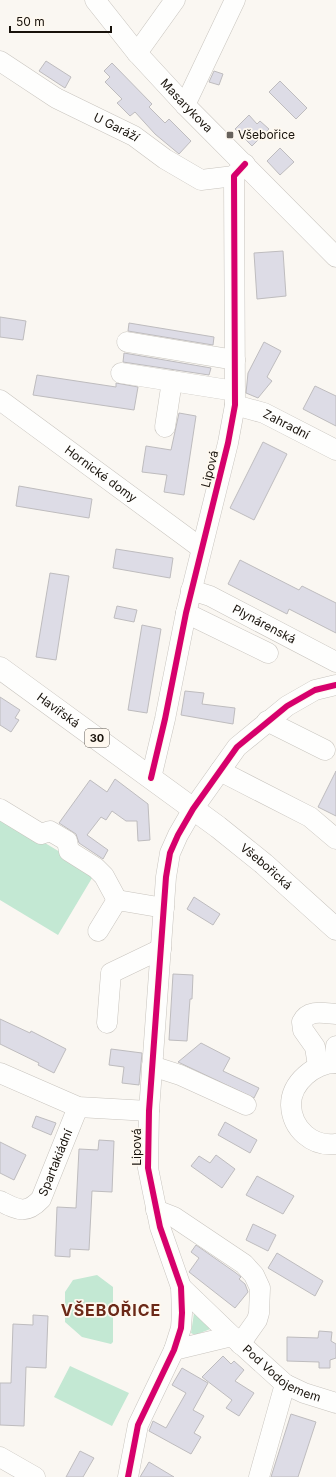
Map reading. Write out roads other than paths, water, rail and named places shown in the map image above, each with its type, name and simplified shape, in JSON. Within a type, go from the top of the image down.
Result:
[{"type":"main road","name":"Havířská","points":[[0,668],[193,809]]},
{"type":"main road","name":"Všebořická","points":[[193,809],[264,864],[336,928]]},
{"type":"street","name":"Masarykova","points":[[95,0],[137,53],[185,105],[240,170],[336,257]]},
{"type":"street","points":[[137,53],[174,0]]},
{"type":"street","points":[[185,105],[236,0]]},
{"type":"street","name":"U Garáží","points":[[0,61],[56,98],[134,136],[165,159],[201,180],[240,170]]},
{"type":"street","name":"Lipová","points":[[151,778],[165,719],[191,590],[228,443],[235,398],[240,170]]},
{"type":"street","points":[[127,342],[235,360]]},
{"type":"street","name":"Zahradní","points":[[121,373],[172,381],[235,398],[336,450]]},
{"type":"street","points":[[164,427],[172,381]]},
{"type":"street","name":"Hornické domy","points":[[0,400],[202,548]]},
{"type":"street","name":"Plynárenská","points":[[191,590],[210,596],[336,662]]},
{"type":"street","points":[[186,613],[268,653]]},
{"type":"street","points":[[193,809],[237,747],[287,706],[316,690],[336,685]]},
{"type":"street","points":[[267,721],[325,750]]},
{"type":"street","points":[[220,771],[310,818],[336,839]]},
{"type":"street","points":[[0,809],[41,834],[50,831],[68,841],[69,851],[96,868],[104,876],[117,900]]},
{"type":"street","name":"Lipová","points":[[128,1477],[138,1425],[174,1350],[181,1328],[183,1299],[181,1287],[156,1210],[148,1168],[148,1111],[164,908],[170,853],[178,835],[193,809]]},
{"type":"street","points":[[117,900],[164,908]]},
{"type":"street","points":[[98,931],[117,900]]},
{"type":"street","points":[[107,1024],[111,973],[161,949]]},
{"type":"street","points":[[336,1014],[308,1014],[302,1022],[303,1030],[316,1047],[331,1059],[310,1071],[296,1089],[291,1104],[292,1112],[298,1127],[313,1141],[326,1144],[336,1144]]},
{"type":"street","points":[[152,1066],[180,1075],[246,1105]]},
{"type":"street","points":[[0,1073],[78,1107],[148,1111]]},
{"type":"street","name":"Spartakiádní","points":[[0,1201],[20,1210],[26,1210],[34,1206],[41,1199],[78,1107]]},
{"type":"street","points":[[156,1210],[174,1217],[244,1264],[254,1275],[260,1288],[259,1313],[257,1320],[236,1340]]},
{"type":"street","name":"Pod Vodojemem","points":[[181,1287],[236,1340],[285,1384],[304,1393],[336,1403]]},
{"type":"street","name":"Pod Vodojemem","points":[[174,1350],[236,1340]]},
{"type":"street","points":[[259,1477],[285,1384]]},
{"type":"street","points":[[4,1465],[35,1477]]},
{"type":"place","name":"Všebořice","points":[[230,135]]},
{"type":"district","name":"VŠEBOŘICE","points":[[111,1310]]}]
